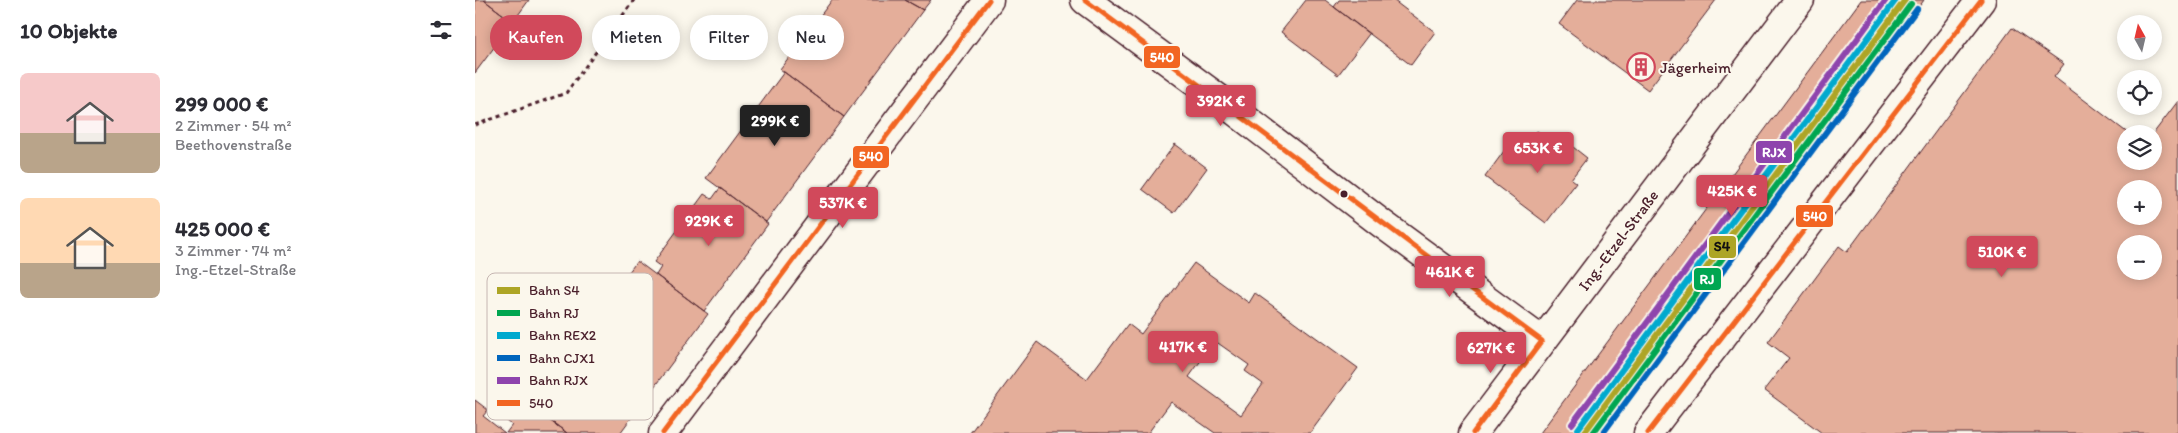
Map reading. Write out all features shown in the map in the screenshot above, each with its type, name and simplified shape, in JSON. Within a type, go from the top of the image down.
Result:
[{"type":"street","points":[[663,433],[989,0]]},
{"type":"street","points":[[1085,0],[1218,98],[1381,223],[1542,341]]},
{"type":"street","name":"Ing.-Etzel-Straße","points":[[1473,433],[1800,0]]},
{"type":"street","points":[[1649,433],[1981,0]]},
{"type":"path","points":[[475,125],[566,93],[634,0]]},
{"type":"building","points":[[475,0],[484,0],[504,15],[490,15],[490,53],[475,73]]},
{"type":"building","points":[[484,0],[529,0],[518,15],[504,15]]},
{"type":"building","points":[[832,0],[905,0],[923,10],[844,117],[780,69],[787,60],[844,60],[844,15],[821,15]]},
{"type":"building","points":[[905,0],[931,0],[923,10]]},
{"type":"building","points":[[1306,0],[1325,0],[1369,34],[1338,75],[1281,32]]},
{"type":"building","points":[[1339,0],[1393,0],[1435,32],[1411,65],[1334,7]]},
{"type":"building","name":"Jägerheim","points":[[1577,0],[1716,0],[1648,90],[1559,24]]},
{"type":"building","points":[[1861,0],[1924,0],[1604,433],[1540,433]]},
{"type":"building","points":[[2012,28],[2064,64],[2054,77],[2117,125],[2117,170],[2162,170],[2162,125],[2160,125],[2178,101],[2178,433],[1822,433],[1764,390],[1789,358],[1768,342],[1839,246],[1847,252]]},
{"type":"building","points":[[784,72],[844,117],[766,222],[706,178]]},
{"type":"building","points":[[1537,131],[1553,143],[1559,136],[1587,158],[1571,179],[1576,183],[1546,223],[1485,177],[1507,147],[1518,156]]},
{"type":"building","points":[[1175,144],[1207,168],[1174,213],[1142,189]]},
{"type":"building","points":[[720,188],[768,224],[704,311],[656,275],[661,267],[654,262],[704,194],[712,199]]},
{"type":"building","points":[[637,261],[708,314],[653,388],[653,273],[628,273]]},
{"type":"building","points":[[1194,263],[1249,303],[1255,293],[1358,368],[1310,433],[1215,433],[1171,402],[1148,433],[970,433],[1037,342],[1087,379],[1128,324],[1141,334]],"holes":[[[1215,341],[1249,365],[1245,371],[1263,384],[1241,415],[1189,377]]]},
{"type":"building","points":[[475,400],[487,409],[483,416],[505,433],[475,433]]},
{"type":"building","points":[[549,420],[630,420],[620,433],[567,433]]},
{"type":"building","points":[[549,420],[567,433],[506,433],[512,425],[507,421]]},
{"type":"rail line","name":"RJX","points":[[1572,424],[1886,0]]},
{"type":"rail line","name":"REX2","points":[[1578,429],[1896,0]]},
{"type":"rail line","name":"S4","points":[[1584,433],[1905,0]]},
{"type":"rail line","name":"RJ","points":[[1593,433],[1911,4]]},
{"type":"rail line","name":"CJX1","points":[[1603,433],[1917,9]]},
{"type":"transit line","name":"540","points":[[663,433],[989,0]]},
{"type":"transit line","name":"540","points":[[1085,0],[1542,341],[1473,433]]},
{"type":"transit line","name":"540","points":[[1648,433],[1981,0]]},
{"type":"place","name":"Jägerheim","points":[[1641,67]]}]
